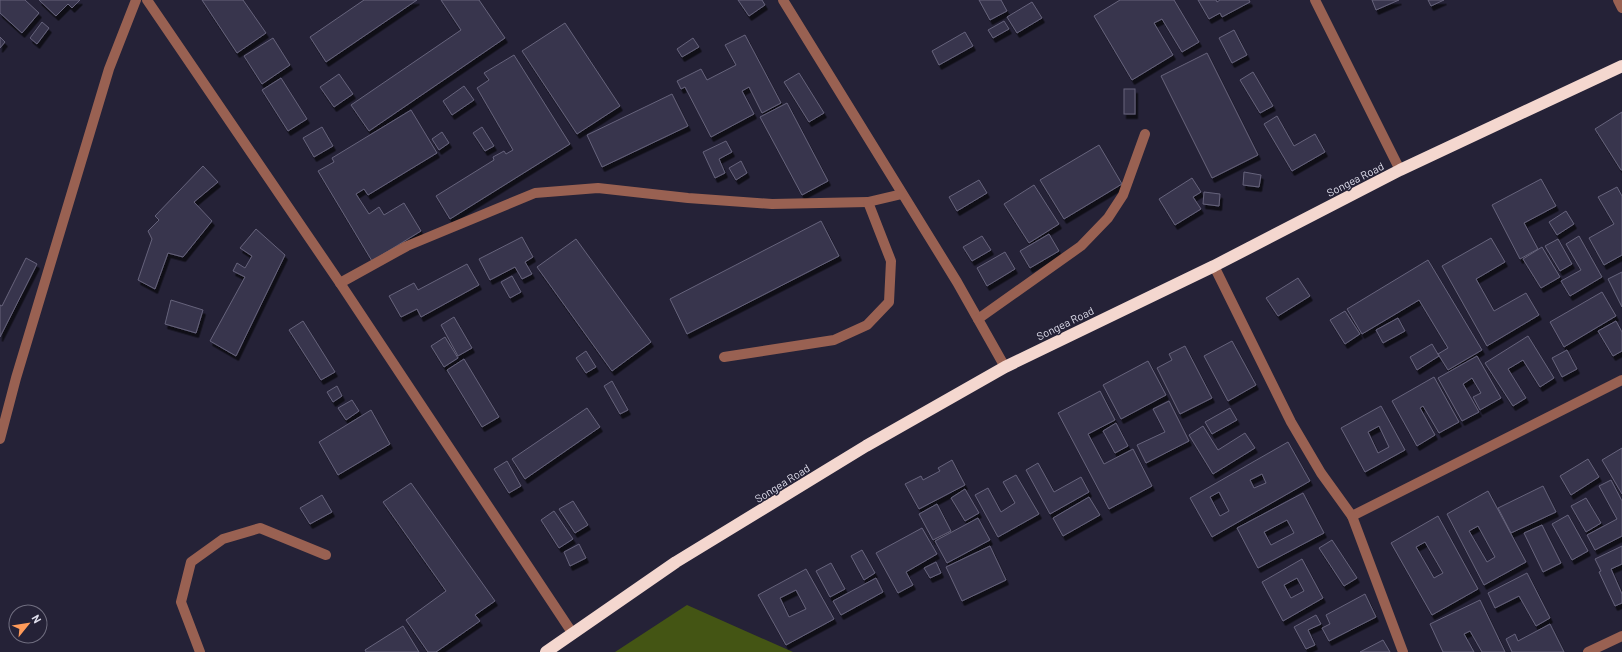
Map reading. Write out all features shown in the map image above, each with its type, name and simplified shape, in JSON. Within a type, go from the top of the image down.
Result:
[{"type":"highway","name":"Songea Road","points":[[546,652],[676,562],[866,446],[1005,367],[1214,266],[1400,170],[1622,66]]},
{"type":"street","points":[[0,439],[18,370],[109,69],[136,0]]},
{"type":"street","points":[[147,0],[340,283],[573,634]]},
{"type":"street","points":[[783,0],[978,319],[1005,367]]},
{"type":"street","points":[[1315,0],[1400,170]]},
{"type":"street","points":[[1618,0],[1622,8]]},
{"type":"street","points":[[978,319],[1081,246],[1108,218],[1123,195],[1145,134]]},
{"type":"street","points":[[340,283],[407,246],[535,193],[598,188],[688,198],[772,204],[868,202],[902,194]]},
{"type":"street","points":[[724,358],[834,340],[867,325],[890,302],[891,261],[868,202]]},
{"type":"street","points":[[1214,266],[1291,422],[1321,473],[1352,516],[1403,652]]},
{"type":"street","points":[[1352,516],[1622,380]]},
{"type":"street","points":[[200,652],[181,602],[191,562],[223,539],[260,528],[326,555]]},
{"type":"street","points":[[1588,652],[1622,636]]},
{"type":"green space","points":[[687,605],[793,652],[615,652]]},
{"type":"building","points":[[0,0],[25,0],[39,13],[22,33],[0,13]]},
{"type":"building","points":[[39,0],[80,0],[72,8],[68,4],[56,16]]},
{"type":"building","points":[[202,0],[243,0],[266,33],[237,53]]},
{"type":"building","points":[[364,0],[417,0],[326,62],[310,37]]},
{"type":"building","points":[[441,0],[479,0],[505,38],[369,131],[351,105],[461,30]]},
{"type":"building","points":[[738,0],[762,0],[765,5],[749,16]]},
{"type":"building","points":[[979,0],[1001,0],[1007,11],[990,20]]},
{"type":"building","points":[[1120,0],[1174,0],[1199,42],[1182,52],[1162,19],[1154,23],[1173,55],[1132,80],[1094,16]]},
{"type":"building","points":[[1198,0],[1216,0],[1217,2],[1220,0],[1249,0],[1250,2],[1222,17],[1220,13],[1209,19]]},
{"type":"building","points":[[1372,0],[1399,0],[1376,10]]},
{"type":"building","points":[[1428,0],[1444,0],[1431,6]]},
{"type":"building","points":[[1032,2],[1042,18],[1017,33],[1007,17]]},
{"type":"building","points":[[1004,21],[1009,29],[993,38],[988,30]]},
{"type":"building","points":[[42,22],[49,28],[37,44],[30,38]]},
{"type":"building","points":[[565,23],[620,106],[577,134],[522,51]]},
{"type":"building","points":[[1234,30],[1247,55],[1232,63],[1219,38]]},
{"type":"building","points":[[965,32],[973,46],[939,65],[932,51]]},
{"type":"building","points":[[745,35],[781,103],[762,113],[749,87],[742,91],[754,114],[711,137],[685,87],[681,89],[677,81],[701,69],[707,80],[736,65],[725,45]]},
{"type":"building","points":[[0,37],[5,42],[0,48]]},
{"type":"building","points":[[273,38],[290,65],[262,84],[244,56]]},
{"type":"building","points":[[693,38],[699,47],[682,57],[677,49]]},
{"type":"building","points":[[1207,53],[1258,155],[1212,178],[1161,76]]},
{"type":"building","points":[[514,55],[570,144],[450,219],[436,196],[494,160],[493,157],[504,151],[506,154],[513,150],[477,88],[489,80],[484,73]]},
{"type":"building","points":[[1253,72],[1273,106],[1260,113],[1240,80]]},
{"type":"building","points":[[799,73],[824,113],[809,122],[784,82]]},
{"type":"building","points":[[339,74],[353,94],[334,107],[320,87]]},
{"type":"building","points":[[281,78],[307,119],[288,131],[262,90]]},
{"type":"building","points":[[464,86],[474,100],[452,115],[443,101]]},
{"type":"building","points":[[1124,89],[1135,89],[1135,114],[1124,114]]},
{"type":"building","points":[[672,94],[688,126],[602,167],[587,135]]},
{"type":"building","points":[[787,103],[828,181],[802,195],[760,117]]},
{"type":"building","points":[[411,110],[437,153],[368,195],[364,189],[356,194],[369,214],[379,207],[384,215],[404,203],[421,231],[372,261],[318,171],[334,162],[332,158]]},
{"type":"building","points":[[1622,112],[1622,170],[1621,170],[1595,129]]},
{"type":"building","points":[[1277,116],[1294,146],[1315,134],[1325,152],[1292,171],[1264,124]]},
{"type":"building","points":[[322,127],[333,146],[314,157],[303,138]]},
{"type":"building","points":[[482,127],[494,146],[485,151],[473,133]]},
{"type":"building","points":[[442,132],[449,143],[439,150],[432,139]]},
{"type":"building","points":[[726,141],[732,152],[719,159],[725,173],[715,178],[703,152]]},
{"type":"building","points":[[1099,145],[1122,184],[1064,219],[1040,180]]},
{"type":"building","points":[[741,161],[747,173],[736,180],[729,168]]},
{"type":"building","points":[[203,166],[218,182],[194,202],[212,221],[183,257],[168,253],[155,289],[138,280],[152,239],[148,231],[159,220],[155,216]]},
{"type":"building","points":[[1244,172],[1261,175],[1259,187],[1243,185]]},
{"type":"building","points":[[1192,178],[1201,192],[1193,197],[1201,209],[1175,225],[1159,199]]},
{"type":"building","points":[[1541,179],[1556,206],[1524,223],[1538,249],[1520,259],[1492,205]]},
{"type":"building","points":[[979,180],[987,193],[957,211],[949,197]]},
{"type":"building","points":[[1034,185],[1059,224],[1029,243],[1004,204]]},
{"type":"building","points":[[1617,187],[1622,196],[1622,255],[1604,265],[1589,238],[1614,224],[1598,197]]},
{"type":"building","points":[[1204,192],[1220,194],[1219,206],[1203,204]]},
{"type":"building","points":[[1566,211],[1574,224],[1557,235],[1549,222]]},
{"type":"building","points":[[821,221],[839,256],[687,334],[670,299]]},
{"type":"building","points":[[256,229],[285,255],[236,356],[210,341],[245,277],[233,271],[237,263],[245,268],[252,256],[240,248]]},
{"type":"building","points":[[1049,234],[1059,251],[1030,268],[1020,251]]},
{"type":"building","points":[[982,236],[991,250],[972,261],[963,247]]},
{"type":"building","points":[[1579,236],[1602,277],[1570,296],[1561,281],[1581,270],[1566,244]]},
{"type":"building","points":[[522,237],[533,257],[525,262],[532,274],[522,279],[515,267],[490,280],[479,259]]},
{"type":"building","points":[[1491,238],[1505,262],[1476,279],[1494,311],[1526,293],[1539,315],[1487,346],[1442,266]]},
{"type":"building","points":[[576,239],[651,342],[612,371],[537,267]]},
{"type":"building","points":[[1558,239],[1572,264],[1560,271],[1545,246]]},
{"type":"building","points":[[1542,247],[1560,277],[1541,288],[1523,259]]},
{"type":"building","points":[[1005,252],[1015,269],[987,286],[977,268]]},
{"type":"building","points":[[26,258],[37,264],[0,337],[0,305],[2,306]]},
{"type":"building","points":[[1428,260],[1482,350],[1448,370],[1438,354],[1448,348],[1419,300],[1362,334],[1347,309]]},
{"type":"building","points":[[467,264],[479,285],[421,317],[417,309],[401,317],[389,296],[414,283],[418,290]]},
{"type":"building","points":[[1622,272],[1622,307],[1608,279]]},
{"type":"building","points":[[512,276],[521,292],[510,298],[501,282]]},
{"type":"building","points":[[1298,278],[1310,296],[1278,316],[1266,298]]},
{"type":"building","points":[[1602,292],[1616,316],[1564,347],[1550,322]]},
{"type":"building","points":[[171,300],[203,310],[196,333],[165,324]]},
{"type":"building","points":[[1345,311],[1360,334],[1345,344],[1330,320]]},
{"type":"building","points":[[454,317],[472,348],[458,356],[441,325]]},
{"type":"building","points":[[1398,318],[1405,331],[1383,343],[1376,330]]},
{"type":"building","points":[[303,321],[335,372],[321,380],[289,330]]},
{"type":"building","points":[[1616,321],[1622,332],[1622,351],[1613,356],[1598,331]]},
{"type":"building","points":[[1528,336],[1554,378],[1540,387],[1523,360],[1508,369],[1526,398],[1513,406],[1485,363]]},
{"type":"building","points":[[445,337],[458,358],[444,367],[431,346]]},
{"type":"building","points":[[1232,341],[1256,385],[1228,401],[1204,356]]},
{"type":"building","points":[[1432,344],[1439,356],[1417,370],[1410,357]]},
{"type":"building","points":[[1185,346],[1212,398],[1180,414],[1157,368],[1172,360],[1169,354]]},
{"type":"building","points":[[1567,350],[1577,369],[1562,377],[1552,358]]},
{"type":"building","points":[[586,351],[596,367],[586,373],[576,358]]},
{"type":"building","points":[[1477,356],[1501,398],[1480,410],[1473,397],[1481,393],[1472,378],[1463,384],[1479,412],[1462,421],[1438,378]]},
{"type":"building","points":[[464,359],[499,417],[482,427],[447,370]]},
{"type":"building","points":[[1148,361],[1166,395],[1121,419],[1103,385]]},
{"type":"building","points":[[1434,377],[1459,422],[1439,433],[1423,406],[1420,408],[1435,435],[1417,446],[1392,401]]},
{"type":"building","points":[[612,381],[628,410],[620,414],[604,386]]},
{"type":"building","points":[[337,386],[342,396],[333,402],[327,392]]},
{"type":"building","points":[[1100,391],[1115,420],[1088,434],[1104,464],[1133,449],[1152,486],[1109,509],[1058,413]]},
{"type":"building","points":[[352,400],[359,411],[346,420],[338,408]]},
{"type":"building","points":[[1169,401],[1189,441],[1146,463],[1137,445],[1165,432],[1153,409]]},
{"type":"building","points":[[1381,406],[1405,450],[1365,472],[1341,428]],"holes":[[[1379,426],[1389,447],[1378,453],[1368,432]]]},
{"type":"building","points":[[587,408],[600,427],[525,479],[512,459]]},
{"type":"building","points":[[1230,408],[1237,420],[1212,434],[1205,422]]},
{"type":"building","points":[[371,410],[390,444],[338,475],[319,442]]},
{"type":"building","points":[[1116,423],[1128,446],[1115,453],[1103,431]]},
{"type":"building","points":[[1203,426],[1218,450],[1245,433],[1255,448],[1213,474],[1189,435]]},
{"type":"building","points":[[1288,442],[1310,481],[1212,537],[1190,498]],"holes":[[[1262,474],[1266,483],[1254,488],[1250,480]],[[1219,492],[1229,511],[1220,516],[1210,497]]]},
{"type":"building","points":[[1622,448],[1622,494],[1602,460]]},
{"type":"building","points":[[1588,459],[1599,477],[1571,495],[1560,476]]},
{"type":"building","points":[[952,460],[965,485],[919,509],[905,484],[921,476],[923,480],[940,471],[938,468]]},
{"type":"building","points":[[507,461],[521,486],[509,493],[494,469]]},
{"type":"building","points":[[1038,463],[1054,492],[1081,477],[1089,492],[1050,514],[1026,470]]},
{"type":"building","points":[[1016,475],[1039,514],[998,537],[975,495],[988,488],[1001,512],[1015,503],[1003,482]]},
{"type":"building","points":[[1611,480],[1622,501],[1622,536],[1595,550],[1587,535],[1617,519],[1599,486]]},
{"type":"building","points":[[411,483],[495,601],[475,615],[480,621],[436,652],[428,652],[406,620],[446,591],[383,502]]},
{"type":"building","points":[[1543,486],[1556,512],[1511,533],[1498,508]]},
{"type":"building","points":[[965,489],[979,513],[965,521],[951,498]]},
{"type":"building","points":[[1488,491],[1526,562],[1484,585],[1447,514]],"holes":[[[1478,526],[1495,557],[1487,562],[1469,531]]]},
{"type":"building","points":[[1303,493],[1324,533],[1258,568],[1237,528]],"holes":[[[1287,520],[1294,533],[1271,545],[1264,532]]]},
{"type":"building","points":[[322,495],[332,512],[310,524],[300,508]]},
{"type":"building","points":[[1089,497],[1100,515],[1063,536],[1053,518]]},
{"type":"building","points":[[1586,498],[1601,523],[1586,532],[1571,506]]},
{"type":"building","points":[[573,501],[588,525],[575,533],[559,509]]},
{"type":"building","points":[[937,504],[951,531],[933,540],[919,514]]},
{"type":"building","points":[[554,511],[573,539],[559,548],[541,520]]},
{"type":"building","points":[[1568,515],[1588,551],[1572,560],[1552,524]]},
{"type":"building","points":[[1438,516],[1478,589],[1432,615],[1391,543]],"holes":[[[1425,542],[1443,573],[1434,578],[1416,547]]]},
{"type":"building","points":[[978,518],[990,540],[947,563],[935,541]]},
{"type":"building","points":[[1542,525],[1561,563],[1543,572],[1524,533]]},
{"type":"building","points":[[922,528],[937,554],[906,572],[913,585],[898,593],[876,553]]},
{"type":"building","points":[[1332,540],[1357,578],[1344,586],[1319,548]]},
{"type":"building","points":[[579,544],[586,558],[570,566],[564,552]]},
{"type":"building","points":[[990,546],[1006,580],[962,601],[946,567]]},
{"type":"building","points":[[1622,546],[1622,564],[1611,569],[1622,594],[1622,603],[1615,606],[1599,572],[1601,571],[1595,559]]},
{"type":"building","points":[[862,550],[875,573],[864,580],[851,556]]},
{"type":"building","points":[[1302,559],[1323,598],[1283,621],[1262,582]],"holes":[[[1297,578],[1304,591],[1291,598],[1284,585]]]},
{"type":"building","points":[[936,562],[941,573],[930,578],[924,568]]},
{"type":"building","points":[[831,563],[845,589],[830,597],[816,571]]},
{"type":"building","points":[[806,569],[834,619],[786,645],[758,595]],"holes":[[[796,590],[806,609],[789,617],[780,598]]]},
{"type":"building","points":[[1527,573],[1550,618],[1536,626],[1519,596],[1495,608],[1488,593]]},
{"type":"building","points":[[876,578],[883,592],[841,615],[833,601]]},
{"type":"building","points":[[1365,594],[1376,617],[1329,641],[1322,628],[1330,624],[1326,615]]},
{"type":"building","points":[[1480,600],[1505,652],[1482,652],[1470,631],[1464,634],[1474,652],[1443,652],[1430,624]]},
{"type":"building","points":[[1316,615],[1321,624],[1308,630],[1315,645],[1306,649],[1294,627]]},
{"type":"building","points":[[1550,624],[1564,652],[1512,652],[1506,639],[1515,634],[1518,641]]},
{"type":"building","points":[[403,626],[419,652],[366,652],[365,650]]},
{"type":"building","points":[[1383,640],[1390,652],[1360,652]]}]
